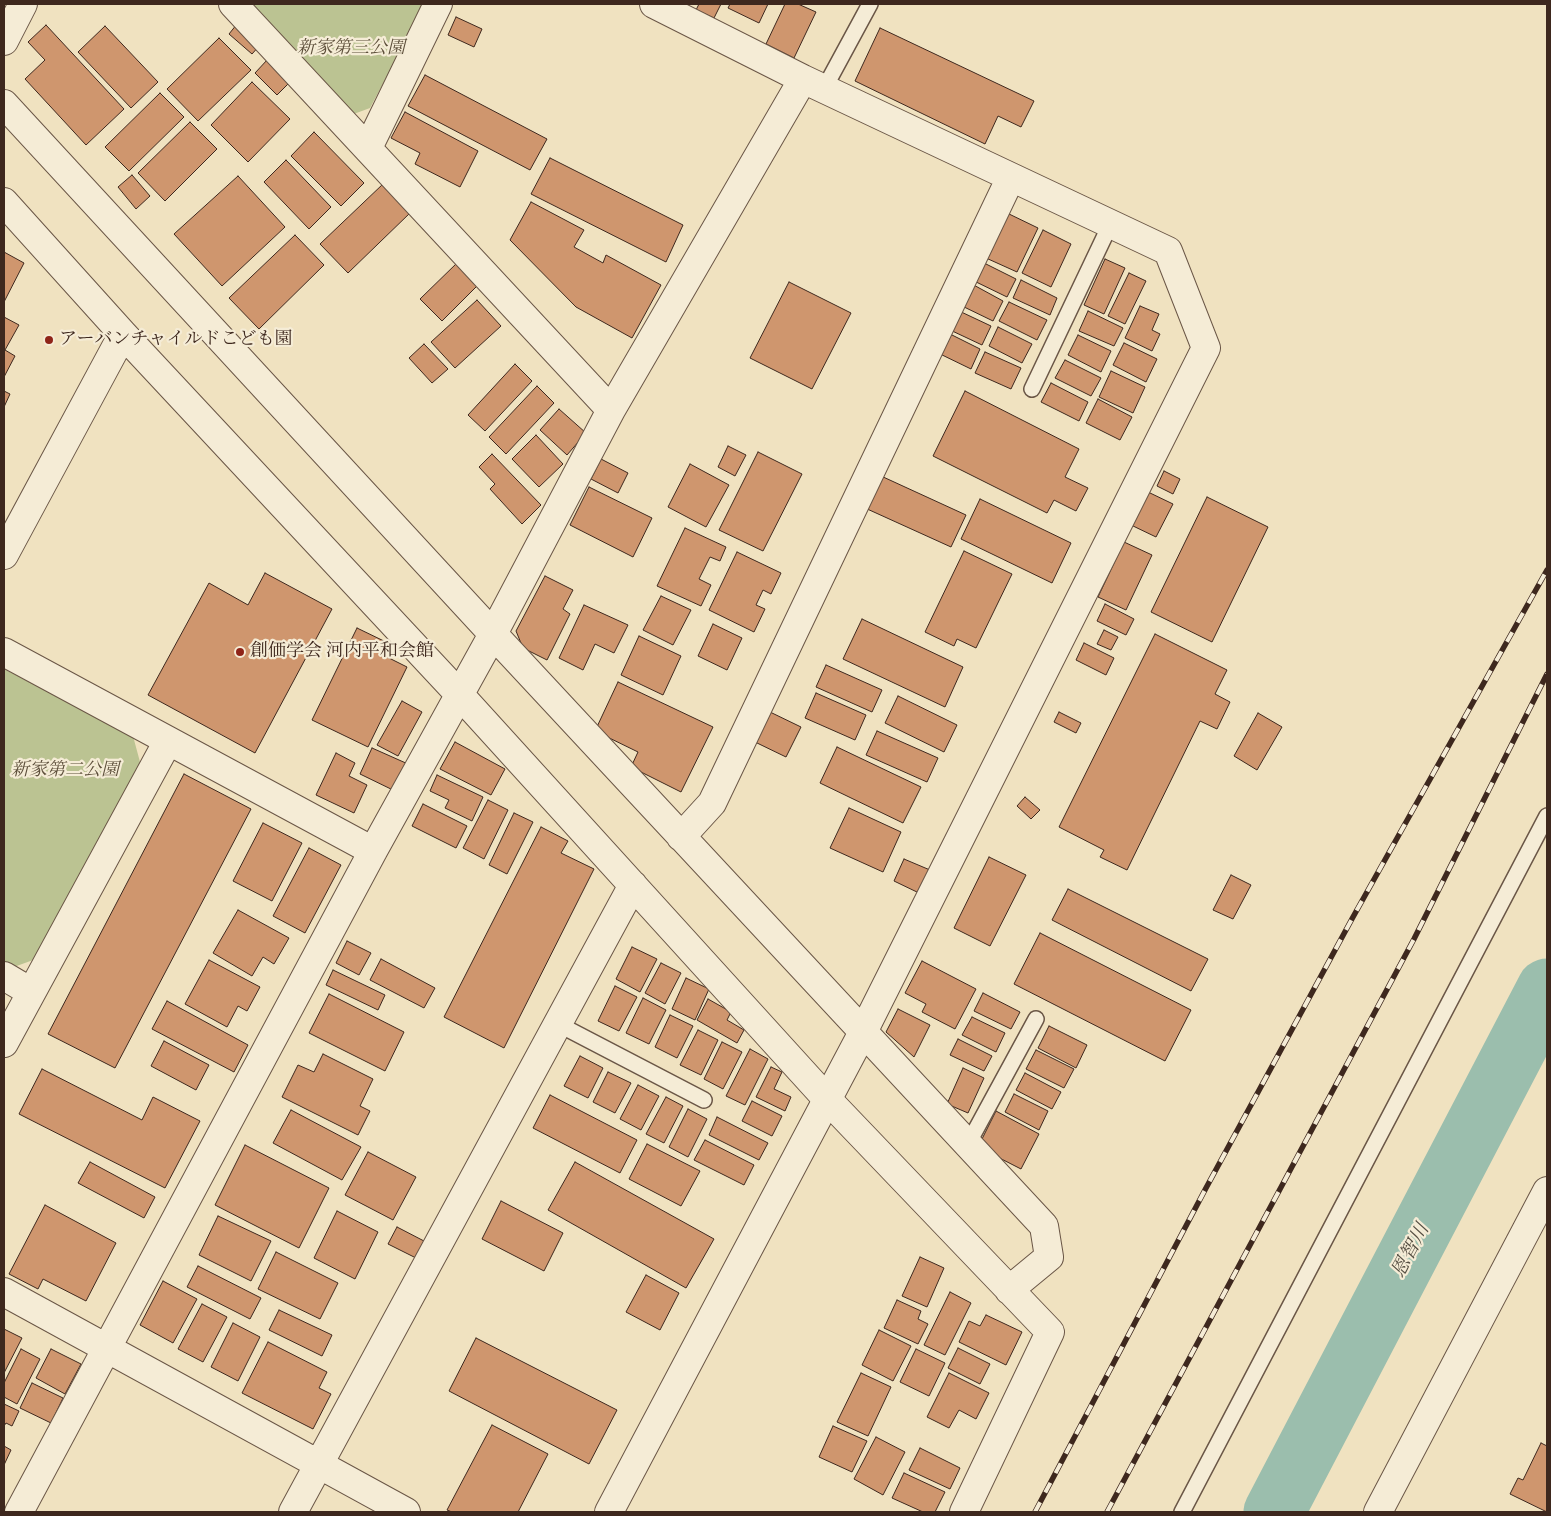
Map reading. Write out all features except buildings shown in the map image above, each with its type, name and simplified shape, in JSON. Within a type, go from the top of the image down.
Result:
[{"type":"street","points":[[4,41],[23,4]]},
{"type":"street","points":[[233,4],[612,410]]},
{"type":"street","points":[[368,148],[438,4]]},
{"type":"street","points":[[609,1512],[863,1032],[1206,348],[1168,251],[814,84],[654,4]]},
{"type":"street","points":[[19,1512],[612,410],[814,84]]},
{"type":"street","points":[[4,104],[493,634],[1044,1226],[1049,1256],[1009,1290]]},
{"type":"street","points":[[681,836],[712,803],[1011,177]]},
{"type":"street","points":[[4,202],[123,334],[458,694],[828,1099],[1050,1332],[964,1512]]},
{"type":"street","points":[[4,555],[123,334]]},
{"type":"street","points":[[4,652],[373,851]]},
{"type":"street","points":[[4,1043],[168,741]]},
{"type":"street","points":[[293,1512],[633,885]]},
{"type":"street","points":[[4,976],[31,992]]},
{"type":"street","points":[[1378,1512],[1547,1191]]},
{"type":"street","points":[[4,1292],[406,1512]]},
{"type":"lane","points":[[814,84],[870,4]]},
{"type":"lane","points":[[1032,389],[1110,224]]},
{"type":"lane","points":[[1182,1512],[1547,816]]},
{"type":"lane","points":[[968,1144],[1036,1019]]},
{"type":"lane","points":[[558,1024],[704,1100]]},
{"type":"green space","name":"新家第三公園","points":[[247,4],[425,4],[370,108],[351,115]]},
{"type":"green space","name":"新家第二公園","points":[[4,669],[133,736],[140,762],[36,959],[11,968],[4,964]]},
{"type":"waterway","name":"恩智川","points":[[1274,1512],[1547,989]]},
{"type":"railway","points":[[1035,1512],[1206,1188],[1353,917],[1547,570]]},
{"type":"railway","points":[[1107,1512],[1414,939],[1547,674]]},
{"type":"place","name":"アーバンチャイルドこども園","points":[[49,340]]},
{"type":"place","name":"創価学会 河内平和会館","points":[[240,652]]}]
